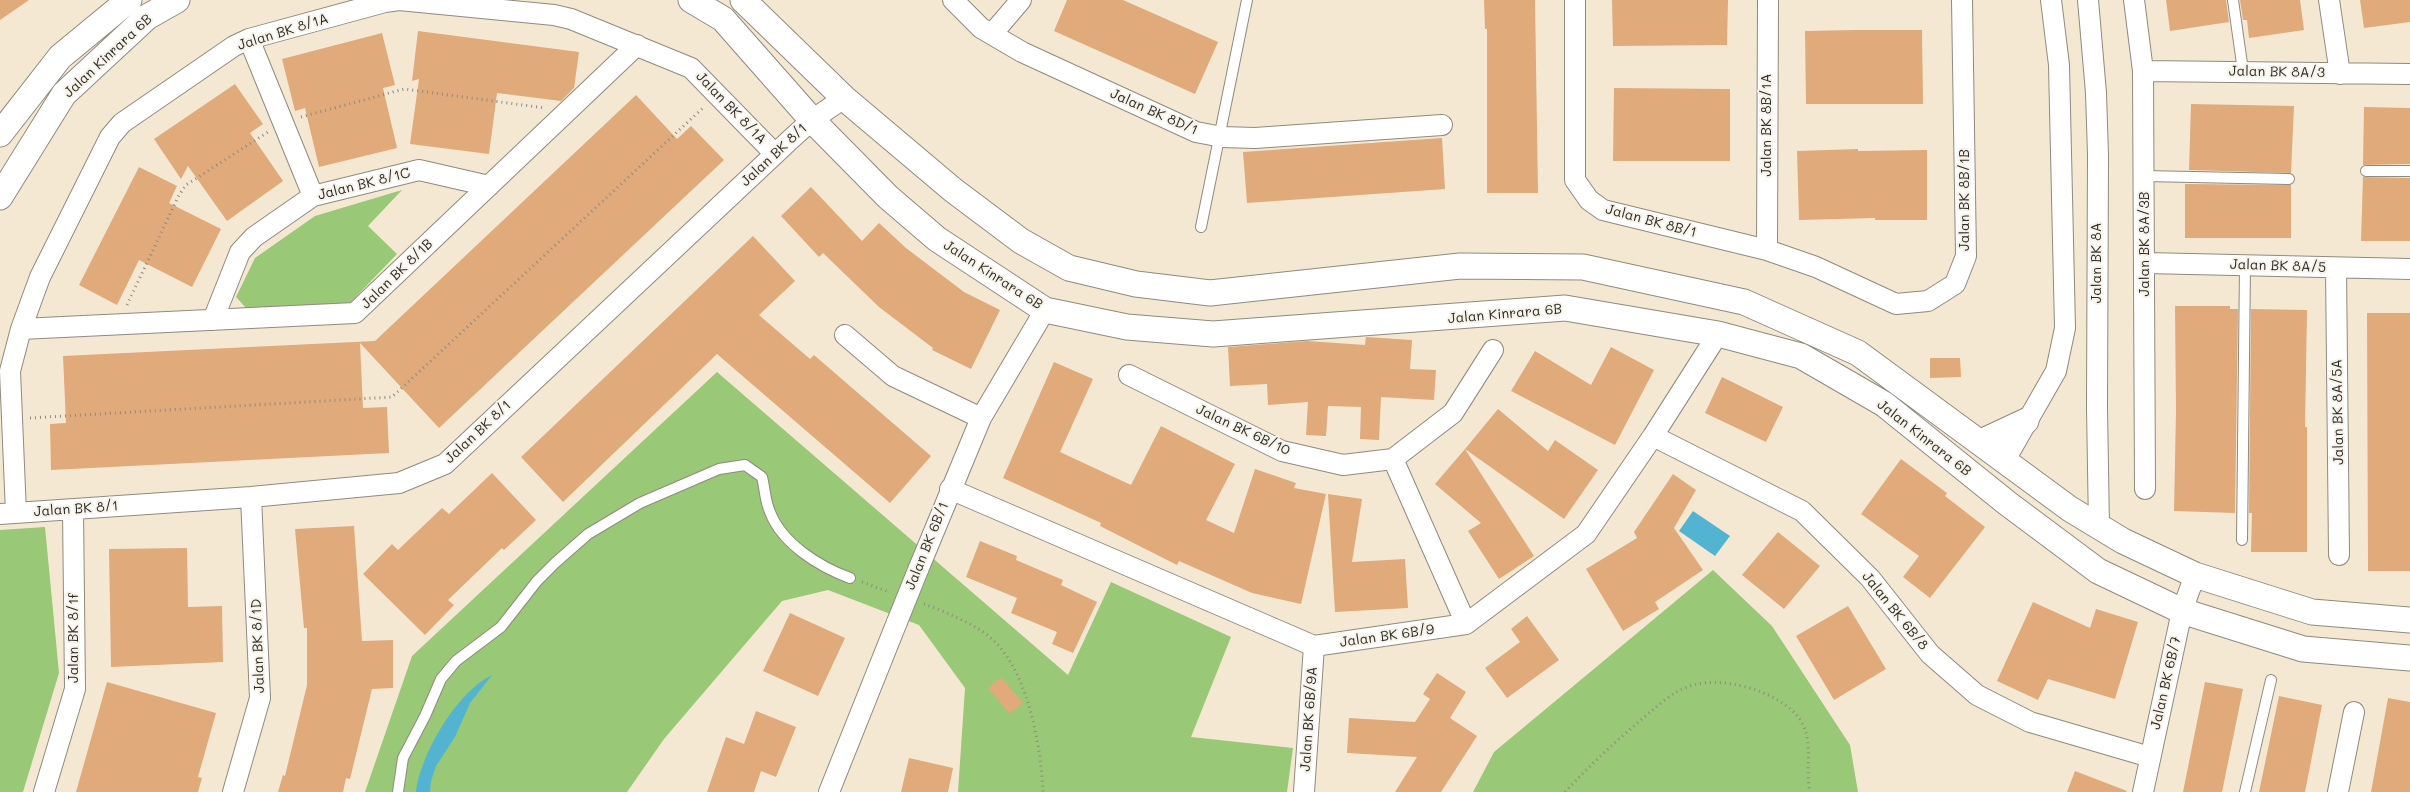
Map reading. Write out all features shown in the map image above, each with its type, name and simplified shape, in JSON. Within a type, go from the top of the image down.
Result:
[{"type":"street","name":"Jalan Kinrara 6B","points":[[0,134],[60,57],[129,0]]},
{"type":"street","name":"Jalan Kinrara 6B","points":[[0,197],[64,94],[147,17],[177,0]]},
{"type":"street","name":"Jalan BK 8/1A","points":[[8,514],[12,419],[10,371],[21,329],[40,277],[110,137],[122,123],[234,46],[249,39],[385,2],[399,0],[554,15],[571,19],[691,68],[775,154]]},
{"type":"street","name":"Jalan Kinrara 6B","points":[[691,0],[723,19],[812,120],[888,197],[937,239],[1045,310],[1127,328],[1214,334],[1564,308],[1718,334],[1801,356],[1884,404],[2007,503],[2098,570],[2182,611],[2303,649],[2410,658]]},
{"type":"street","name":"Jalan Kinrara 6B","points":[[743,0],[844,98],[952,190],[1021,241],[1068,268],[1136,284],[1210,293],[1460,266],[1583,267],[1744,302],[1858,353],[2070,509],[2123,541],[2196,575],[2312,612],[2410,620]]},
{"type":"street","name":"Jalan BK 8D/1","points":[[953,0],[981,28],[1022,52],[1196,132],[1219,137],[1255,138],[1442,125]]},
{"type":"street","points":[[992,34],[1021,0]]},
{"type":"street","name":"Jalan BK 8B/1","points":[[1575,0],[1575,180],[1589,200],[1603,210],[1767,250]]},
{"type":"street","name":"Jalan BK 8B/1A","points":[[1767,250],[1768,0]]},
{"type":"street","name":"Jalan BK 8B/1B","points":[[1767,250],[1816,267],[1896,304],[1928,301],[1955,284],[1966,256],[1962,0]]},
{"type":"street","points":[[2007,503],[1999,480],[2005,460],[2056,371],[2065,328],[2059,65],[2051,0]]},
{"type":"street","name":"Jalan BK 8A","points":[[2088,0],[2098,137],[2097,399],[2099,527]]},
{"type":"street","name":"Jalan BK 8A/3B","points":[[2134,0],[2144,71],[2146,263],[2145,488]]},
{"type":"street","points":[[2329,0],[2340,74]]},
{"type":"street","points":[[249,39],[312,196]]},
{"type":"street","name":"Jalan BK 8/1B","points":[[21,329],[355,314],[638,45]]},
{"type":"street","name":"Jalan BK 8A/3","points":[[2144,71],[2410,74]]},
{"type":"street","name":"Jalan BK 8/1","points":[[8,514],[251,497],[399,483],[445,464],[812,120],[844,98]]},
{"type":"street","name":"Jalan BK 8/1C","points":[[213,320],[240,252],[254,237],[312,196],[419,170],[489,186]]},
{"type":"street","name":"Jalan BK 8A/5","points":[[2146,263],[2410,269]]},
{"type":"street","name":"Jalan BK 8A/5A","points":[[2336,268],[2339,555]]},
{"type":"street","name":"Jalan BK 6B/1","points":[[830,792],[950,489],[981,418],[1045,310]]},
{"type":"street","name":"Jalan BK 6B/9","points":[[1314,646],[1466,624],[1586,534],[1653,436],[1718,334]]},
{"type":"street","points":[[845,335],[893,376],[981,418]]},
{"type":"street","name":"Jalan BK 6B/10","points":[[1129,375],[1282,451],[1343,465],[1393,458],[1453,413],[1493,350]]},
{"type":"street","points":[[1981,442],[2026,421]]},
{"type":"street","name":"Jalan BK 6B/8","points":[[1653,436],[1802,511],[1870,578],[1930,654],[1977,695],[2030,722],[2150,757]]},
{"type":"street","points":[[1393,458],[1466,624]]},
{"type":"street","points":[[950,489],[1314,646]]},
{"type":"street","name":"Jalan BK 8/1D","points":[[233,792],[260,698],[251,497]]},
{"type":"street","name":"Jalan BK 8/1f","points":[[44,792],[75,689],[73,510]]},
{"type":"street","name":"Jalan BK 6B/7","points":[[2143,792],[2182,611],[2196,575]]},
{"type":"street","name":"Jalan BK 6B/9A","points":[[1304,792],[1314,646]]},
{"type":"street","points":[[2338,792],[2354,712]]},
{"type":"lane","points":[[1201,227],[1247,0]]},
{"type":"lane","points":[[2233,0],[2243,71]]},
{"type":"lane","points":[[2366,171],[2410,171]]},
{"type":"lane","points":[[2144,176],[2288,179]]},
{"type":"lane","points":[[2242,540],[2245,265]]},
{"type":"lane","points":[[398,792],[403,758],[425,716],[441,679],[456,661],[501,627],[537,582],[588,534],[672,488],[719,469],[745,465],[762,477],[770,513],[787,537],[806,556],[850,578]]},
{"type":"lane","points":[[2245,792],[2271,680]]},
{"type":"path","points":[[12,419],[392,397],[718,94]]},
{"type":"path","points":[[850,578],[896,594]]},
{"type":"path","points":[[915,601],[974,627],[997,644],[1013,666],[1024,690],[1034,733],[1043,792]]},
{"type":"path","points":[[1565,792],[1594,761],[1663,702],[1685,688],[1712,682],[1732,684],[1755,690],[1775,698],[1794,712],[1803,725],[1808,745],[1807,780],[1810,792]]},
{"type":"green space","points":[[402,190],[368,226],[397,254],[348,305],[246,308],[236,297],[255,258],[315,216]]},
{"type":"green space","points":[[717,372],[1068,675],[1111,582],[1231,637],[1191,737],[1293,748],[1287,792],[958,792],[965,688],[919,625],[828,590],[782,601],[664,739],[627,792],[365,792],[412,656]]},
{"type":"green space","points":[[45,527],[59,673],[23,792],[0,792],[0,530]]},
{"type":"green space","points":[[1713,570],[1772,626],[1850,745],[1858,792],[1473,792],[1494,752]]},
{"type":"water","points":[[1693,511],[1730,536],[1715,556],[1679,531]]},
{"type":"water","points":[[492,675],[470,703],[455,737],[436,766],[430,792],[416,792],[425,760],[443,725],[466,695],[479,683]]},
{"type":"building","points":[[0,0],[29,0],[0,20]]},
{"type":"building","points":[[1067,0],[1123,0],[1218,42],[1195,94],[1054,31]]},
{"type":"building","points":[[1484,0],[1535,0],[1538,193],[1487,193],[1487,29],[1485,29]]},
{"type":"building","points":[[1612,0],[1728,0],[1727,45],[1613,46]]},
{"type":"building","points":[[2166,0],[2226,0],[2229,22],[2170,31]]},
{"type":"building","points":[[2240,0],[2300,0],[2304,30],[2249,38],[2247,20],[2243,20]]},
{"type":"building","points":[[2360,0],[2410,0],[2410,22],[2364,28]]},
{"type":"building","points":[[1922,30],[1923,104],[1806,104],[1805,31]]},
{"type":"building","points":[[418,31],[579,52],[574,88],[561,101],[497,93],[489,154],[410,144],[419,79],[412,81]]},
{"type":"building","points":[[382,33],[395,85],[383,88],[397,148],[319,167],[305,108],[295,111],[282,59]]},
{"type":"building","points":[[235,84],[263,124],[250,133],[283,181],[227,221],[188,166],[181,179],[154,139]]},
{"type":"building","points":[[1614,88],[1730,89],[1730,161],[1613,161]]},
{"type":"building","points":[[636,95],[677,139],[691,126],[724,160],[439,428],[360,343],[363,408],[387,407],[389,453],[51,470],[50,424],[66,423],[63,356],[375,341]]},
{"type":"building","points":[[2191,104],[2294,106],[2291,173],[2189,170]]},
{"type":"building","points":[[2364,107],[2410,108],[2410,164],[2363,165]]},
{"type":"building","points":[[1442,138],[1445,189],[1247,203],[1243,152]]},
{"type":"building","points":[[1858,149],[1858,151],[1927,150],[1927,220],[1875,220],[1875,218],[1799,220],[1797,151]]},
{"type":"building","points":[[139,167],[177,186],[169,203],[221,229],[192,287],[139,260],[117,305],[79,285]]},
{"type":"building","points":[[2363,177],[2410,178],[2410,241],[2361,241]]},
{"type":"building","points":[[2185,184],[2291,185],[2291,238],[2185,238]]},
{"type":"building","points":[[811,187],[862,241],[879,223],[906,248],[964,292],[1000,310],[971,369],[932,350],[933,348],[879,307],[823,253],[819,257],[781,216]]},
{"type":"building","points":[[753,236],[795,281],[759,315],[810,359],[814,355],[931,456],[890,503],[717,354],[563,502],[521,457]]},
{"type":"building","points":[[2175,306],[2230,306],[2230,309],[2238,309],[2235,513],[2174,511],[2176,411]]},
{"type":"building","points":[[2251,309],[2307,310],[2305,427],[2307,427],[2307,552],[2251,552],[2252,513],[2249,513]]},
{"type":"building","points":[[2367,313],[2410,313],[2410,571],[2368,571]]},
{"type":"building","points":[[1366,337],[1412,340],[1410,369],[1436,370],[1434,400],[1381,397],[1379,440],[1360,439],[1361,407],[1328,406],[1326,436],[1306,435],[1308,402],[1268,405],[1267,384],[1230,386],[1228,347],[1307,341],[1365,345]]},
{"type":"building","points":[[1611,347],[1654,370],[1615,445],[1511,391],[1535,351],[1591,385]]},
{"type":"building","points":[[1930,358],[1960,358],[1961,377],[1930,378]]},
{"type":"building","points":[[1054,362],[1093,379],[1060,452],[1131,485],[1161,426],[1235,464],[1206,520],[1234,533],[1255,469],[1296,483],[1294,488],[1326,494],[1301,604],[1252,593],[1179,561],[1177,565],[1100,526],[1101,523],[1003,478]]},
{"type":"building","points":[[1722,377],[1783,407],[1766,442],[1705,413]]},
{"type":"building","points":[[1498,409],[1548,451],[1555,440],[1598,470],[1564,519],[1465,449]]},
{"type":"building","points":[[1465,449],[1534,556],[1499,579],[1468,531],[1481,523],[1435,484]]},
{"type":"building","points":[[1901,459],[1947,493],[1945,496],[1985,527],[1930,598],[1903,577],[1919,556],[1861,514]]},
{"type":"building","points":[[492,473],[536,520],[504,550],[502,548],[448,600],[454,605],[425,635],[363,574],[392,544],[398,550],[442,508],[449,514]]},
{"type":"building","points":[[1673,474],[1696,490],[1674,528],[1703,570],[1655,602],[1659,609],[1623,631],[1586,569],[1637,538],[1634,532]]},
{"type":"building","points":[[1328,494],[1362,499],[1352,562],[1405,559],[1408,608],[1335,612]]},
{"type":"building","points":[[354,526],[362,641],[393,640],[393,688],[372,689],[350,779],[346,778],[343,792],[278,792],[283,775],[285,776],[307,685],[307,628],[304,628],[295,529]]},
{"type":"building","points":[[1778,532],[1820,566],[1784,609],[1742,575]]},
{"type":"building","points":[[980,541],[1017,556],[1016,560],[1063,580],[1061,585],[1097,602],[1073,653],[1052,644],[1057,632],[1011,613],[1017,598],[966,577]]},
{"type":"building","points":[[187,548],[188,607],[222,606],[223,662],[111,667],[109,549]]},
{"type":"building","points":[[2033,602],[2090,628],[2096,609],[2138,622],[2115,699],[2048,679],[2038,700],[1997,681]]},
{"type":"building","points":[[1848,606],[1886,669],[1834,700],[1796,636]]},
{"type":"building","points":[[790,613],[845,638],[818,696],[763,671]]},
{"type":"building","points":[[1527,616],[1559,660],[1507,698],[1485,668],[1520,642],[1511,629]]},
{"type":"building","points":[[1437,673],[1466,692],[1450,718],[1477,736],[1441,792],[1395,792],[1417,757],[1347,753],[1349,718],[1415,722],[1430,699],[1423,694]]},
{"type":"building","points":[[1001,677],[1023,703],[1010,714],[988,688]]},
{"type":"building","points":[[107,682],[216,713],[198,777],[202,778],[198,792],[76,792]]},
{"type":"building","points":[[2205,682],[2243,689],[2222,792],[2183,792]]},
{"type":"building","points":[[2279,696],[2322,705],[2305,792],[2259,792]]},
{"type":"building","points":[[2388,698],[2410,702],[2410,792],[2371,792]]},
{"type":"building","points":[[756,711],[796,727],[776,777],[761,771],[754,792],[707,792],[726,737],[744,744]]},
{"type":"building","points":[[909,758],[953,768],[948,792],[901,792]]},
{"type":"building","points":[[2075,771],[2127,791],[2067,792]]}]
